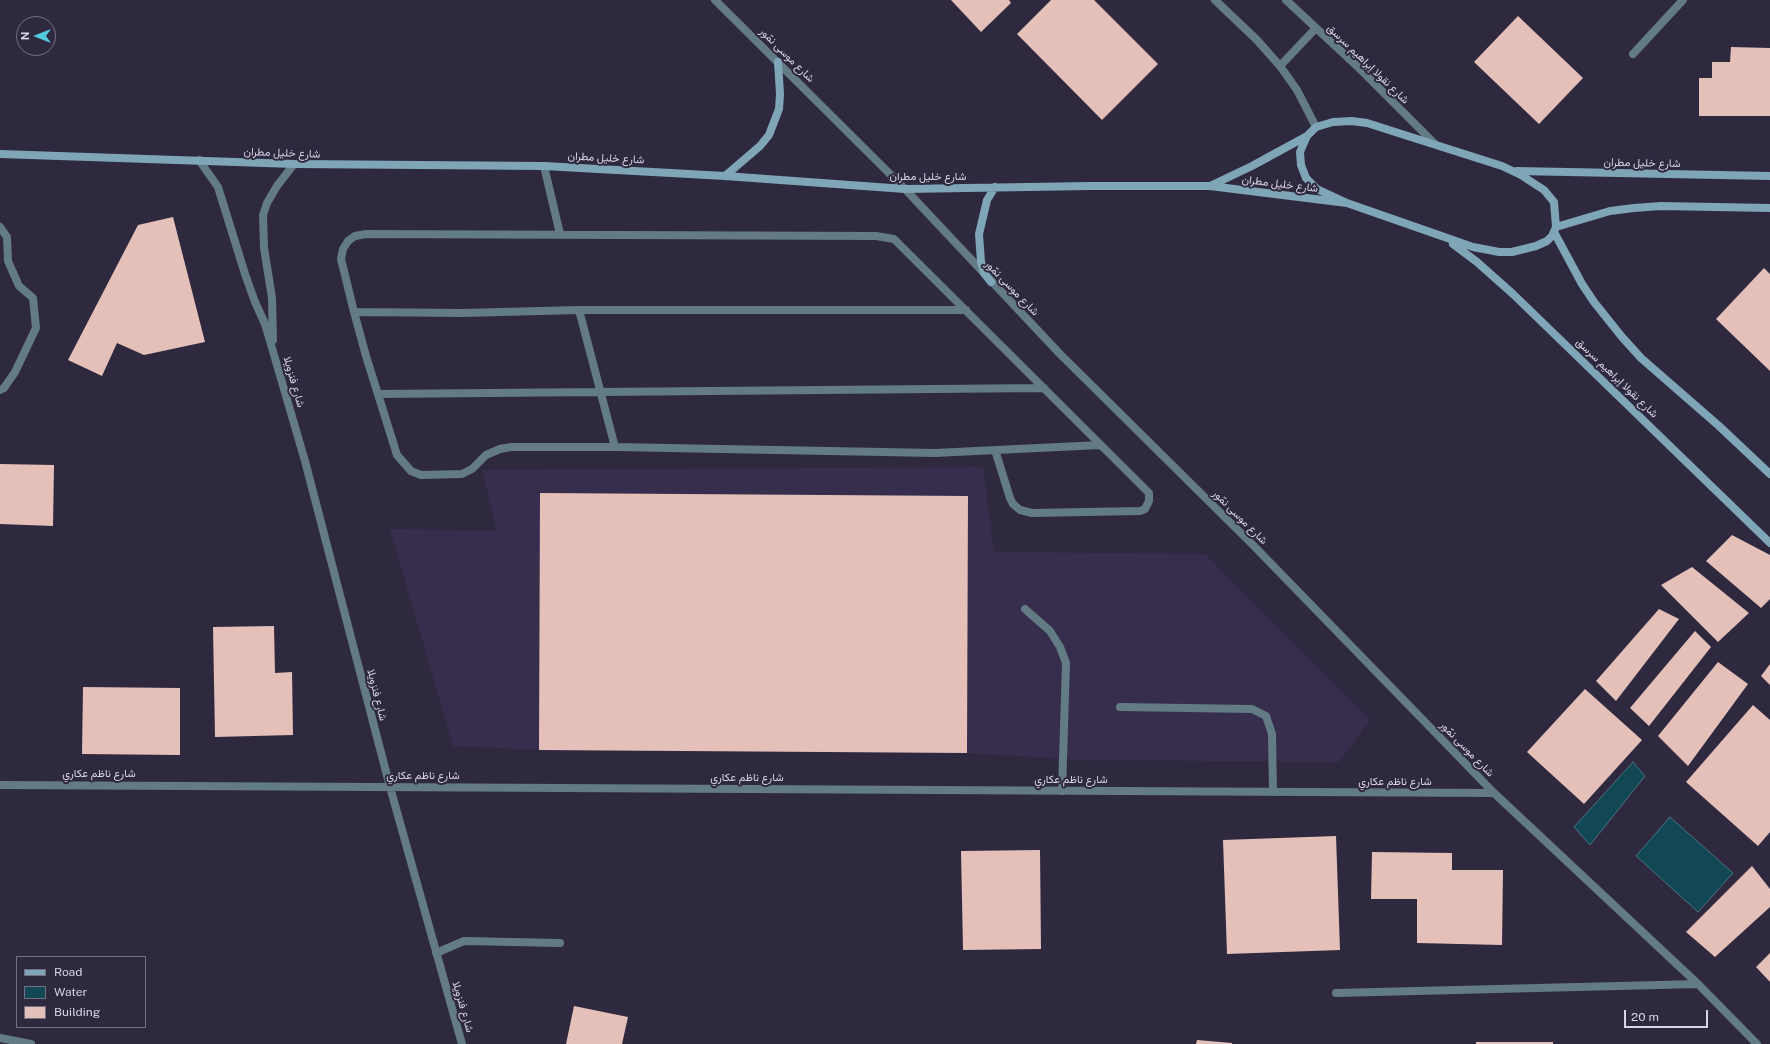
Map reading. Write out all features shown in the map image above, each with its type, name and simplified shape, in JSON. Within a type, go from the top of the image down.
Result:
[{"type":"street","name":"شارع موسى نمّور","points":[[715,0],[905,189],[991,282],[1152,446],[1252,544],[1494,793],[1698,984],[1757,1044]]},
{"type":"street","points":[[1215,0],[1280,66],[1297,90],[1316,127]]},
{"type":"street","name":"شارع نقولا إبراهيم سرسق","points":[[1286,0],[1435,144]]},
{"type":"street","points":[[1633,54],[1683,0]]},
{"type":"street","points":[[1280,66],[1315,29]]},
{"type":"street","points":[[725,176],[760,146],[769,135],[778,108],[780,94],[778,62]]},
{"type":"street","points":[[1770,208],[1661,206],[1610,211],[1555,229],[1547,241],[1542,244],[1512,252],[1499,252],[1473,247],[1442,237],[1347,204],[1317,189],[1310,183],[1303,173],[1300,152],[1307,136],[1316,127],[1333,122],[1359,122],[1435,144],[1514,171],[1537,184],[1554,202],[1556,210],[1555,229],[1582,284],[1594,302],[1622,337],[1641,358],[1714,422],[1770,474]]},
{"type":"street","name":"شارع خليل مطران","points":[[1210,186],[1252,166],[1307,136]]},
{"type":"street","name":"شارع خليل مطران","points":[[0,154],[294,164],[544,166],[725,176],[905,189],[1210,186],[1347,204]]},
{"type":"street","name":"شارع فنزويلا","points":[[199,160],[218,188],[245,274],[265,324],[305,461],[390,787],[462,1044]]},
{"type":"street","name":"شارع فنزويلا","points":[[273,351],[272,298],[264,248],[263,215],[267,203],[277,186],[294,164]]},
{"type":"street","points":[[544,166],[560,234]]},
{"type":"street","name":"شارع خليل مطران","points":[[1514,171],[1770,176]]},
{"type":"street","points":[[991,282],[984,274],[980,262],[979,234],[987,200],[995,187]]},
{"type":"street","points":[[0,227],[7,238],[8,261],[19,286],[32,298],[36,328],[15,372],[4,388],[0,390]]},
{"type":"street","points":[[996,450],[1010,498],[1013,504],[1020,510],[1032,513],[1140,512],[1149,501],[1149,493],[899,243],[886,237],[366,234],[355,236],[348,241],[343,249],[341,259],[354,312],[397,455],[411,471],[422,475],[462,474],[472,469],[486,455],[500,449],[511,447],[616,447],[935,453],[996,450],[1100,445]]},
{"type":"street","name":"شارع نقولا إبراهيم سرسق","points":[[1442,237],[1477,262],[1513,294],[1770,543]]},
{"type":"street","points":[[354,312],[463,313],[579,310],[966,310]]},
{"type":"street","points":[[579,310],[616,447]]},
{"type":"street","points":[[378,394],[1044,388]]},
{"type":"street","points":[[1025,609],[1050,632],[1060,647],[1066,663],[1062,791]]},
{"type":"street","points":[[1120,706],[1252,709],[1266,716],[1272,734],[1273,792]]},
{"type":"street","name":"شارع ناظم عكاري","points":[[0,784],[1494,793]]},
{"type":"street","points":[[436,953],[464,942],[560,943]]},
{"type":"street","points":[[1336,993],[1698,984]]},
{"type":"street","points":[[0,1038],[31,1044]]},
{"type":"shaded area","points":[[983,467],[994,552],[1205,554],[1370,720],[1339,762],[1081,760],[967,753],[539,750],[453,746],[390,529],[497,531],[482,470]]},
{"type":"water","points":[[1633,762],[1645,776],[1590,845],[1574,827]]},
{"type":"water","points":[[1670,817],[1733,873],[1698,912],[1636,856]]},
{"type":"building","points":[[951,0],[1009,0],[1011,3],[981,32]]},
{"type":"building","points":[[1051,0],[1094,0],[1158,64],[1102,120],[1017,34]]},
{"type":"building","points":[[1518,16],[1583,78],[1539,124],[1474,62]]},
{"type":"building","points":[[1731,47],[1770,48],[1770,116],[1699,116],[1699,78],[1712,78],[1712,62],[1730,62]]},
{"type":"building","points":[[173,217],[205,342],[144,355],[117,343],[102,376],[68,360],[138,225]]},
{"type":"building","points":[[1764,268],[1770,274],[1770,371],[1716,319]]},
{"type":"building","points":[[0,464],[54,465],[53,526],[0,524]]},
{"type":"building","points":[[540,493],[968,496],[967,753],[539,750]]},
{"type":"building","points":[[1732,535],[1770,555],[1770,599],[1761,608],[1706,561]]},
{"type":"building","points":[[1692,567],[1749,613],[1718,642],[1661,585]]},
{"type":"building","points":[[1659,609],[1679,619],[1616,701],[1596,681]]},
{"type":"building","points":[[274,626],[275,673],[292,672],[293,735],[215,737],[213,627]]},
{"type":"building","points":[[1695,631],[1711,647],[1649,726],[1630,708]]},
{"type":"building","points":[[1718,662],[1748,684],[1688,766],[1658,736]]},
{"type":"building","points":[[1770,664],[1770,685],[1761,676]]},
{"type":"building","points":[[83,687],[180,688],[180,755],[82,754]]},
{"type":"building","points":[[1585,689],[1642,740],[1584,804],[1527,752]]},
{"type":"building","points":[[1753,705],[1770,720],[1770,832],[1758,846],[1686,782]]},
{"type":"building","points":[[1336,836],[1340,950],[1227,954],[1223,840]]},
{"type":"building","points":[[1040,850],[1041,949],[963,950],[961,851]]},
{"type":"building","points":[[1372,852],[1452,853],[1452,870],[1503,870],[1502,945],[1417,943],[1417,899],[1371,899]]},
{"type":"building","points":[[1752,866],[1770,889],[1770,907],[1715,957],[1686,932]]},
{"type":"building","points":[[1770,953],[1770,982],[1756,967]]},
{"type":"building","points":[[574,1006],[628,1017],[622,1044],[566,1044]]},
{"type":"building","points":[[1197,1040],[1232,1043],[1232,1044],[1196,1044]]},
{"type":"building","points":[[1476,1042],[1553,1042],[1553,1044],[1476,1044]]}]
